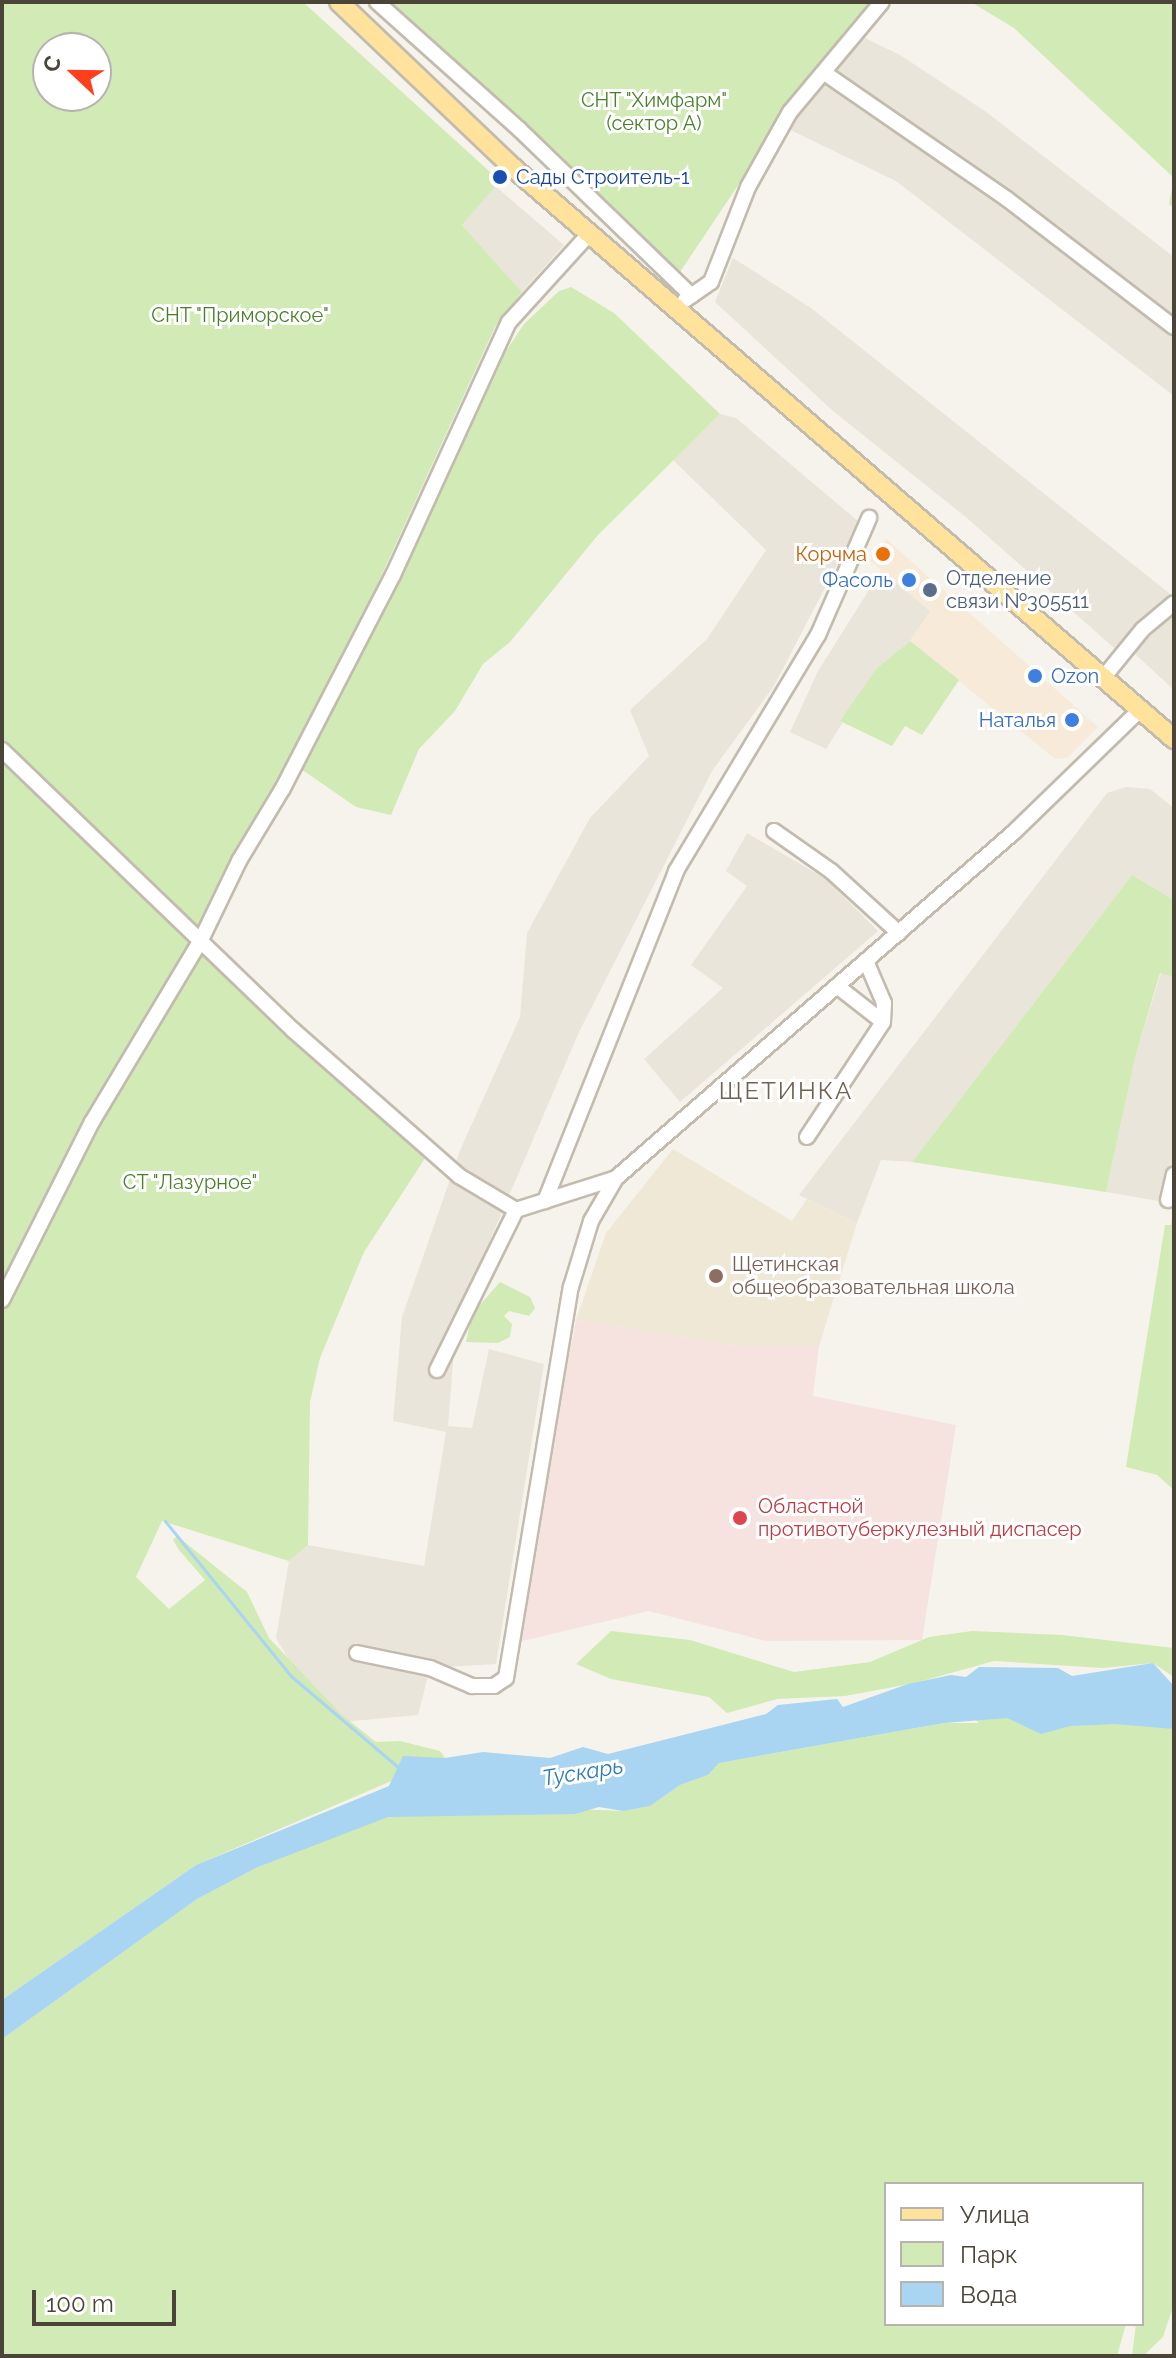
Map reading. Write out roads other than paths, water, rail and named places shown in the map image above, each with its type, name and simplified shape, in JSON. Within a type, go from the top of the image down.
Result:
[{"type":"main road","points":[[339,2],[590,233],[1174,739]]},
{"type":"street","points":[[377,2],[519,129],[692,296]]},
{"type":"street","points":[[670,303],[692,296],[711,282],[748,187],[790,112],[826,74],[882,2]]},
{"type":"street","points":[[826,74],[995,191],[1174,327]]},
{"type":"street","points":[[2,1300],[92,1122],[201,940],[393,575],[509,322],[590,233]]},
{"type":"street","points":[[545,1201],[676,871],[818,635],[869,518]]},
{"type":"street","points":[[1103,678],[1143,629],[1174,603]]},
{"type":"street","points":[[357,1653],[430,1668],[472,1686],[494,1686],[506,1678],[571,1287],[591,1221],[616,1178],[1014,832],[1140,710]]},
{"type":"street","points":[[2,750],[293,1030],[459,1176],[516,1210]]},
{"type":"street","points":[[774,831],[831,871],[899,933]]},
{"type":"street","points":[[807,1137],[883,1022],[884,1003],[866,961]]},
{"type":"street","points":[[837,986],[883,1022]]},
{"type":"street","points":[[1168,1200],[1174,1175]]},
{"type":"street","points":[[437,1370],[516,1210],[616,1178]]},
{"type":"water","name":"Тускарь","points":[[1153,1663],[1174,1686],[1174,1729],[1115,1724],[1070,1726],[1041,1734],[1007,1718],[944,1723],[719,1763],[708,1775],[680,1785],[650,1806],[623,1811],[599,1807],[575,1814],[388,1817],[258,1867],[197,1899],[2,2039],[2,2000],[196,1865],[389,1786],[403,1756],[445,1758],[483,1752],[550,1758],[583,1747],[608,1754],[766,1714],[778,1705],[837,1699],[843,1707],[908,1684],[951,1675],[966,1677],[979,1667],[1058,1668],[1072,1676]]},
{"type":"waterway","points":[[165,1521],[291,1676],[398,1767]]},
{"type":"place","name":"Сады Строитель-1","points":[[500,177]]},
{"type":"place","name":"Корчма","points":[[883,554]]},
{"type":"place","name":"Фасоль","points":[[909,580]]},
{"type":"place","name":"Отделение связи №305511","points":[[930,590]]},
{"type":"place","name":"Ozon","points":[[1035,676]]},
{"type":"place","name":"Наталья","points":[[1072,720]]},
{"type":"place","name":"Щетинская общеобразовательная школа","points":[[716,1276]]},
{"type":"place","name":"Областной противотуберкулезный диспасер","points":[[740,1518]]},
{"type":"district","name":"ЩЕТИНКА","points":[[786,1091]]},
{"type":"park label","name":"СНТ \"Химфарм\" (сектор А)","points":[[654,112]]},
{"type":"park label","name":"СНТ \"Приморское\"","points":[[240,315]]},
{"type":"park label","name":"СТ \"Лазурное\"","points":[[190,1182]]}]
